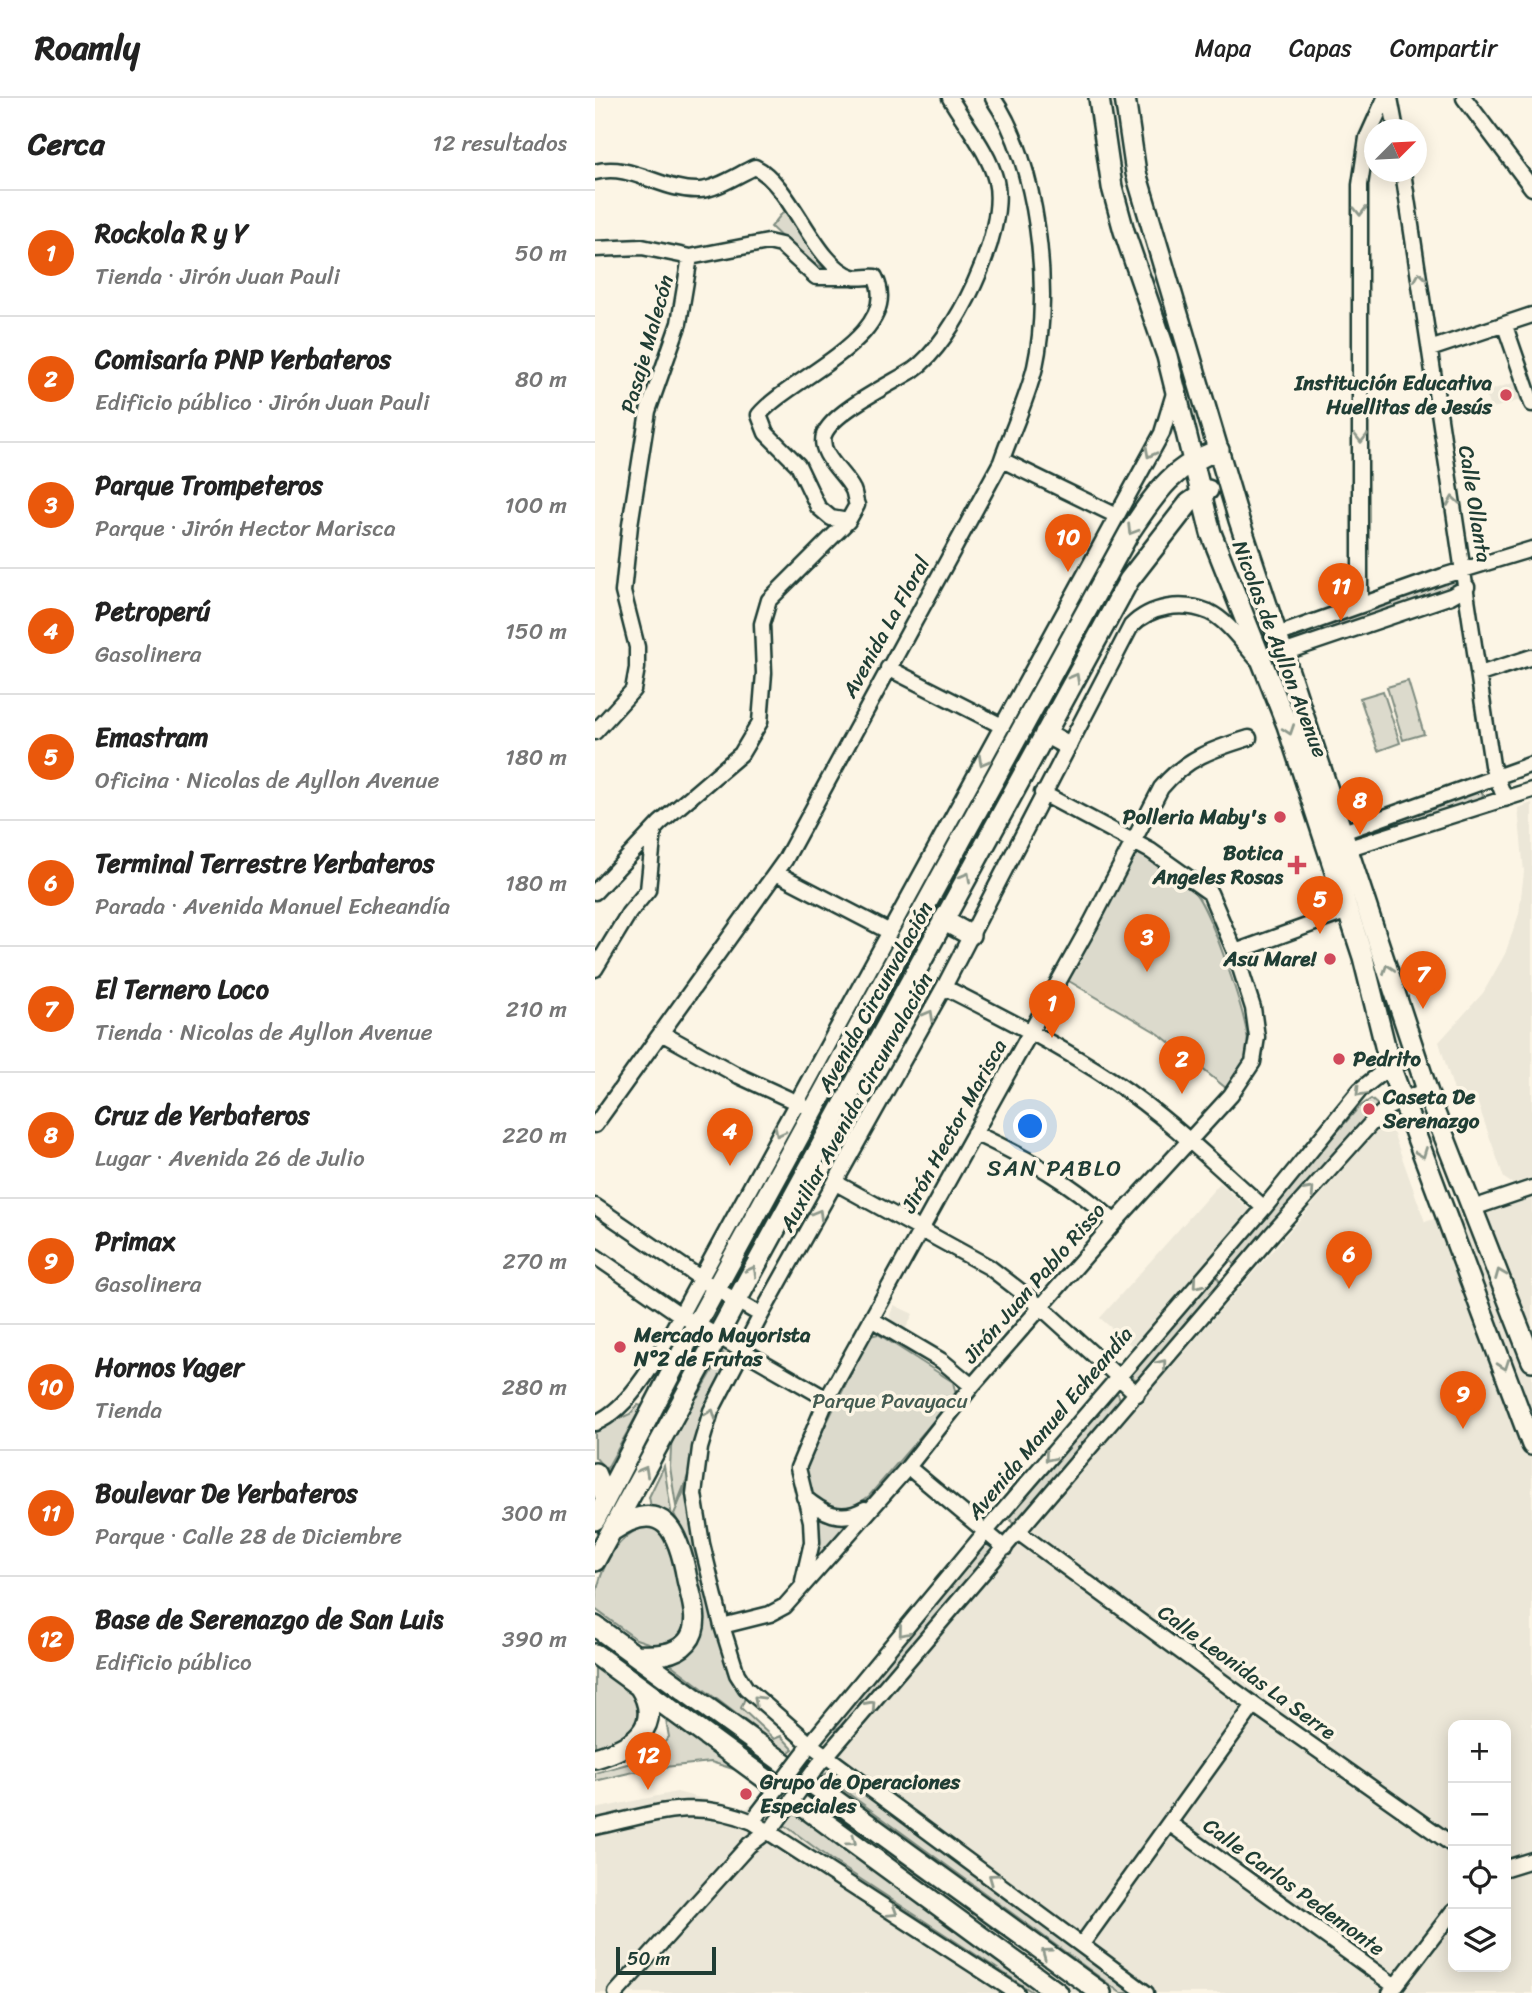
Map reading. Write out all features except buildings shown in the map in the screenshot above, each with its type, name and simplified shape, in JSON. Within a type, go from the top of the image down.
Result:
[{"type":"main road","name":"Nicolas de Ayllon Avenue","points":[[1099,98],[1112,187],[1124,231],[1158,326],[1211,533],[1287,725],[1348,911],[1390,1066],[1532,1445]]},
{"type":"main road","name":"Nicolas de Ayllon Avenue","points":[[1125,98],[1136,173],[1227,484],[1427,1089],[1532,1361]]},
{"type":"main road","name":"Avenida Circunvalación","points":[[595,1520],[696,1325],[708,1284],[814,1111],[1129,533],[1168,479],[1191,460],[1219,450]]},
{"type":"main road","points":[[1200,493],[1227,484]]},
{"type":"main road","name":"Avenida Circunvalación","points":[[595,1561],[1129,580],[1145,556],[1200,493]]},
{"type":"main road","points":[[1045,733],[1067,745]]},
{"type":"main road","points":[[943,920],[970,935]]},
{"type":"main road","points":[[595,1473],[606,1499]]},
{"type":"main road","points":[[612,1531],[628,1521],[659,1519],[671,1527],[681,1548],[695,1618],[691,1636],[681,1648],[669,1653],[636,1655]]},
{"type":"main road","points":[[595,1626],[1101,1993]]},
{"type":"main road","points":[[595,1654],[1058,1993]]},
{"type":"main road","points":[[595,1758],[627,1746],[644,1730],[648,1709],[639,1685]]},
{"type":"street","points":[[595,892],[654,830],[741,754],[750,741],[760,722],[764,673],[762,624],[769,600],[848,521],[857,505],[853,490],[823,448],[824,435],[836,418],[916,367],[936,349],[966,300],[991,239],[999,198],[996,180],[988,160],[950,98]]},
{"type":"street","name":"Avenida La Floral","points":[[595,1125],[599,1109],[663,1034],[776,873],[1002,460],[1025,403],[1035,365],[1041,284],[1035,223],[1019,147],[993,98]]},
{"type":"street","points":[[1388,98],[1393,119]]},
{"type":"street","points":[[1360,604],[1360,185],[1367,138],[1388,98]]},
{"type":"street","points":[[1464,98],[1532,188]]},
{"type":"street","points":[[595,172],[619,168],[663,185],[703,190],[755,167],[768,176],[796,210],[818,247],[854,277]]},
{"type":"street","name":"Calle Ollanta","points":[[1404,182],[1496,776],[1505,799]]},
{"type":"street","points":[[595,249],[642,247],[690,257],[768,242],[781,245],[816,276],[875,277],[882,302],[868,331],[759,415],[767,433],[799,465],[818,507],[831,519],[848,521]]},
{"type":"street","name":"Pasaje Malecón","points":[[595,732],[633,690],[638,668],[637,647],[623,592],[639,452],[648,411],[679,323],[690,257]]},
{"type":"street","points":[[1430,349],[1532,315]]},
{"type":"street","points":[[1505,326],[1532,404]]},
{"type":"street","points":[[595,1423],[621,1409],[643,1379],[679,1314],[708,1284],[796,1102],[1161,433],[1175,390]]},
{"type":"street","points":[[1002,460],[1115,515]]},
{"type":"street","points":[[1280,644],[1360,604],[1532,549]]},
{"type":"street","points":[[1280,644],[1451,596],[1467,587]]},
{"type":"street","name":"Auxiliar Avenida Circunvalación","points":[[1146,1993],[1082,1944],[807,1749],[745,1688],[737,1674],[722,1626],[702,1544],[694,1494],[700,1448],[711,1411],[761,1315],[944,987],[1127,633],[1140,617],[1154,610],[1179,607],[1209,612],[1265,667]]},
{"type":"street","points":[[1480,674],[1532,657]]},
{"type":"street","points":[[888,668],[1002,726]]},
{"type":"street","name":"Jirón Hector Marisca","points":[[800,1589],[808,1568],[811,1521],[798,1468],[827,1399],[1135,842],[1161,788],[1176,770],[1196,756],[1249,738]]},
{"type":"street","points":[[1346,840],[1496,776],[1532,764]]},
{"type":"street","points":[[1346,840],[1532,790]]},
{"type":"street","name":"Jirón Juan Pablo Risso","points":[[722,1626],[770,1614],[785,1606],[908,1466],[972,1385],[1231,1095],[1253,1062],[1257,1037],[1253,1008],[1235,952],[1210,893],[1203,885],[1135,842],[1042,793]]},
{"type":"street","points":[[595,969],[629,913],[647,890],[654,830]]},
{"type":"street","points":[[776,873],[888,931]]},
{"type":"street","points":[[1235,952],[1348,911]]},
{"type":"street","points":[[944,987],[1031,1032],[1112,1080],[1189,1140],[1264,1208]]},
{"type":"street","points":[[663,1034],[739,1076],[814,1111]]},
{"type":"street","name":"Avenida Manuel Echeandía","points":[[749,1846],[755,1819],[807,1749],[1117,1376],[1264,1208],[1360,1090],[1390,1066],[1417,1057]]},
{"type":"street","points":[[616,1993],[749,1846],[772,1829],[823,1760],[1235,1277],[1375,1119],[1402,1100],[1427,1089]]},
{"type":"street","points":[[974,1133],[1028,1158],[1078,1189],[1115,1222]]},
{"type":"street","points":[[836,1183],[989,1267],[1041,1307],[1137,1394]]},
{"type":"street","points":[[1473,1208],[1532,1188]]},
{"type":"street","points":[[595,1206],[708,1284],[761,1315]]},
{"type":"street","points":[[595,1256],[696,1325],[827,1399]]},
{"type":"street","points":[[1217,1261],[1235,1277]]},
{"type":"street","points":[[871,1319],[942,1361],[972,1385]]},
{"type":"street","points":[[908,1466],[1005,1548]]},
{"type":"street","points":[[804,1497],[831,1515],[857,1514],[872,1504]]},
{"type":"street","name":"Calle Leonidas La Serre","points":[[1018,1532],[1254,1705],[1448,1841]]},
{"type":"street","points":[[1082,1944],[1254,1705]]},
{"type":"street","points":[[595,1827],[694,1808],[722,1810],[755,1819],[1017,1993]]},
{"type":"street","name":"Calle Carlos Pedemonte","points":[[1170,1823],[1392,1989]]},
{"type":"street","points":[[1511,1866],[1532,1860]]},
{"type":"street","points":[[1392,1989],[1448,1917]]},
{"type":"shaded area","name":"Institución Educativa Huellitas de Jesús","points":[[1522,380],[1527,398],[1490,409],[1485,392]]},
{"type":"shaded area","points":[[1532,803],[1532,1177],[1513,1184],[1504,1178],[1477,1101],[1459,1107],[1439,1042],[1483,993],[1505,954],[1519,914],[1524,872],[1518,808]]},
{"type":"shaded area","points":[[1388,1118],[1425,1222],[1532,1185],[1532,1993],[595,1993],[595,1809],[677,1792],[744,1810],[849,1737]]},
{"type":"shaded area","points":[[1220,1183],[1251,1211],[1132,1346],[1100,1318]]},
{"type":"shaded area","points":[[894,1305],[913,1314],[905,1330],[891,1321]]},
{"type":"green space","points":[[788,206],[828,268],[809,263],[771,227]]},
{"type":"green space","points":[[1455,578],[1457,589],[1288,644],[1284,634]]},
{"type":"green space","points":[[1408,681],[1424,734],[1403,740],[1387,687]]},
{"type":"green space","points":[[1383,691],[1400,743],[1378,751],[1360,698]]},
{"type":"green space","points":[[1479,788],[1483,794],[1481,800],[1374,836],[1370,825]]},
{"type":"green space","points":[[1144,853],[1195,893],[1210,921],[1228,967],[1247,1033],[1248,1046],[1243,1063],[1226,1088],[1159,1034],[1062,977],[1133,855]]},
{"type":"green space","points":[[1371,1099],[1379,1106],[1379,1112],[1236,1268],[1228,1256],[1359,1107]]},
{"type":"green space","points":[[1212,1277],[1218,1278],[1221,1286],[1140,1381],[1133,1378],[1130,1371]]},
{"type":"green space","name":"Parque Pavayacu","points":[[878,1334],[953,1382],[956,1395],[869,1496],[847,1509],[834,1508],[811,1497],[805,1468],[870,1336]]},
{"type":"green space","points":[[720,1343],[737,1352],[676,1506],[670,1467],[672,1430],[693,1393],[698,1396],[723,1353],[716,1350]]},
{"type":"green space","points":[[1112,1393],[1118,1394],[1121,1402],[1017,1524],[1013,1524],[1008,1514]]},
{"type":"green space","points":[[638,1405],[642,1406],[606,1470],[595,1457],[595,1430],[630,1414]]},
{"type":"green space","points":[[664,1466],[672,1517],[651,1507],[649,1497]]},
{"type":"green space","points":[[692,1472],[698,1548],[728,1673],[745,1698],[741,1708],[774,1739],[781,1736],[793,1749],[788,1753],[669,1663],[691,1653],[697,1643],[681,1528],[674,1514]]},
{"type":"green space","points":[[811,1508],[849,1521],[819,1558],[815,1553]]},
{"type":"green space","points":[[651,1526],[658,1528],[669,1540],[688,1611],[687,1628],[677,1641],[657,1646],[636,1639],[595,1609],[599,1584],[609,1557],[627,1536],[638,1529]]},
{"type":"green space","points":[[983,1544],[991,1546],[994,1555],[840,1727],[830,1731]]},
{"type":"green space","points":[[595,1666],[629,1690],[637,1705],[638,1728],[595,1754]]},
{"type":"green space","points":[[665,1715],[749,1774],[711,1762],[646,1769],[595,1781],[595,1773],[652,1757],[669,1737]]},
{"type":"green space","points":[[833,1771],[1033,1914],[1131,1993],[1121,1993],[823,1775]]},
{"type":"green space","points":[[793,1807],[1047,1993],[1034,1993],[830,1859],[782,1823]]},
{"type":"place","name":"Institución Educativa Huellitas de Jesús","points":[[1506,395]]},
{"type":"place","name":"Hornos Yager","points":[[1068,572]]},
{"type":"place","name":"Boulevar De Yerbateros","points":[[1341,621]]},
{"type":"place","name":"Polleria Maby's","points":[[1280,817]]},
{"type":"place","name":"Cruz de Yerbateros","points":[[1360,835]]},
{"type":"place","name":"Botica Angeles Rosas","points":[[1297,865]]},
{"type":"place","name":"Emastram","points":[[1320,934]]},
{"type":"place","name":"Asu Mare!","points":[[1330,959]]},
{"type":"place","name":"Parque Trompeteros","points":[[1147,972]]},
{"type":"place","name":"El Ternero Loco","points":[[1423,1009]]},
{"type":"place","name":"Rockola R y Y","points":[[1052,1038]]},
{"type":"place","name":"Pedrito","points":[[1339,1059]]},
{"type":"place","name":"Comisaría PNP Yerbateros","points":[[1182,1094]]},
{"type":"place","name":"Caseta De Serenazgo","points":[[1369,1109]]},
{"type":"place","name":"Petroperú","points":[[730,1166]]},
{"type":"place","name":"Terminal Terrestre Yerbateros","points":[[1349,1289]]},
{"type":"place","name":"Mercado Mayorista N°2 de Frutas","points":[[620,1347]]},
{"type":"place","name":"Primax","points":[[1463,1429]]},
{"type":"place","name":"Base de Serenazgo de San Luis","points":[[648,1790]]},
{"type":"place","name":"Grupo de Operaciones Especiales","points":[[746,1794]]},
{"type":"district","name":"SAN PABLO","points":[[1055,1168]]}]
